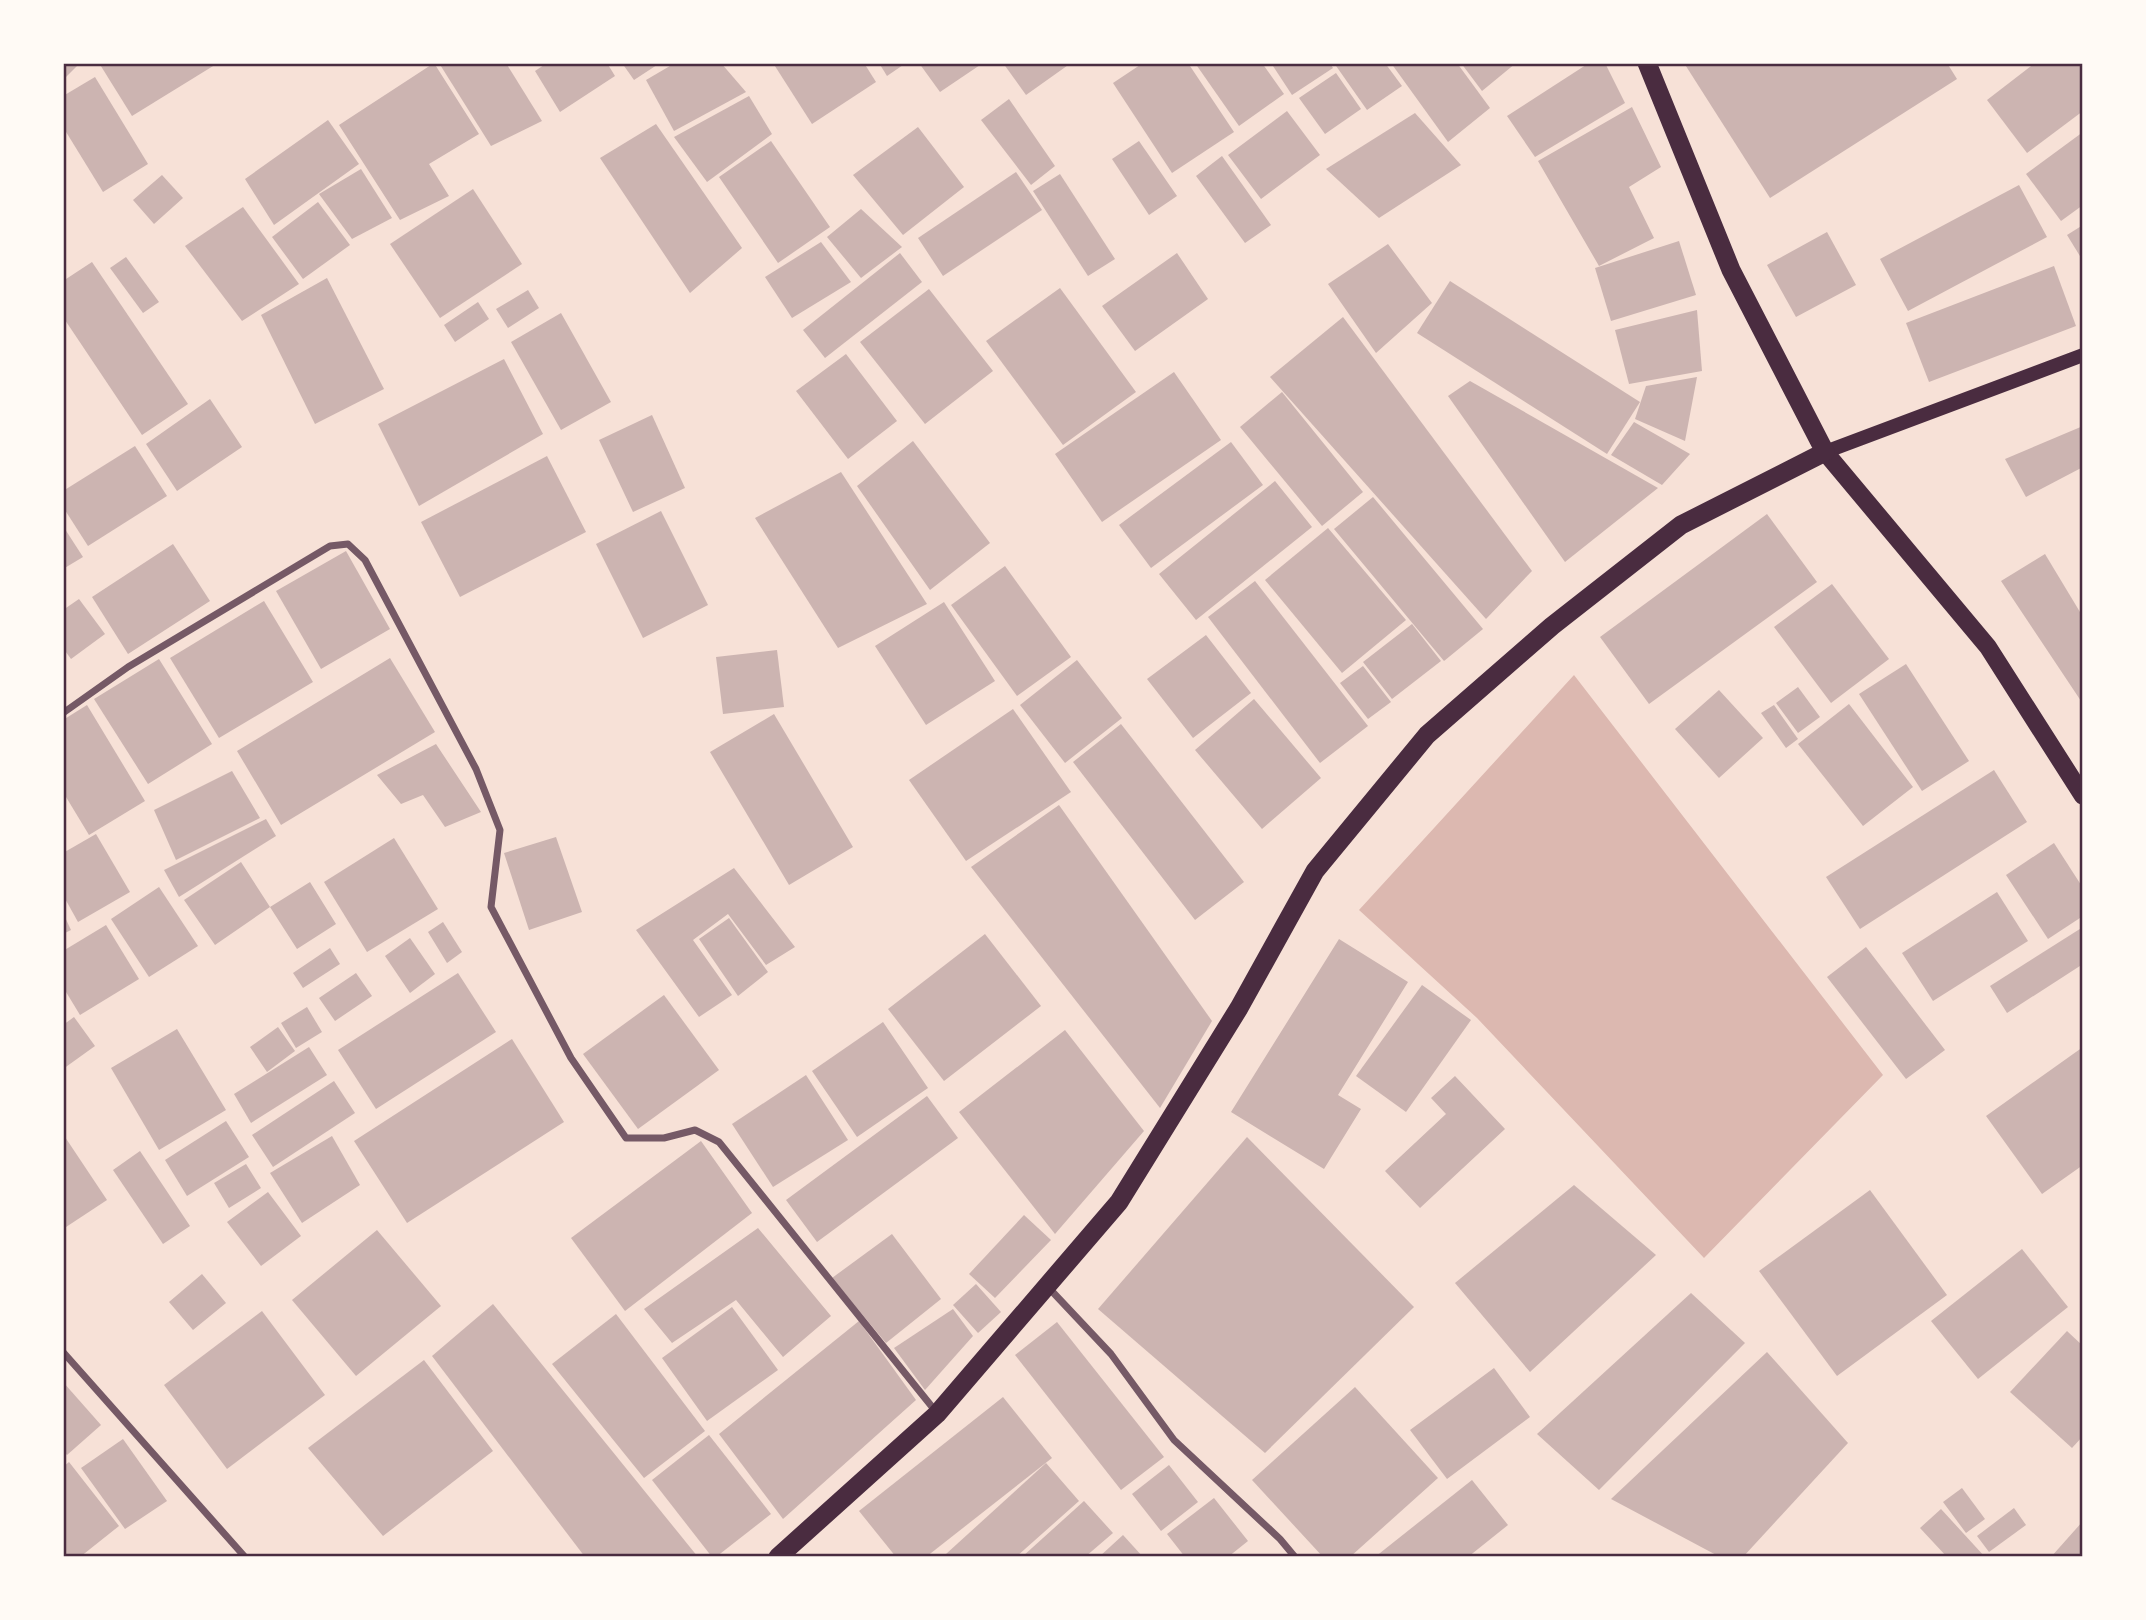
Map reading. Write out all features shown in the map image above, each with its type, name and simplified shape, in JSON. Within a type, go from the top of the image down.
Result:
[{"type":"highway","points":[[778,1557],[937,1414],[1119,1202],[1239,1008],[1315,871],[1427,735],[1552,626],[1681,525],[1825,453],[1731,270],[1647,63]]},
{"type":"main road","points":[[2083,355],[1825,453],[1987,646],[2083,796]]},
{"type":"street","points":[[63,713],[128,667],[330,546],[348,544],[365,560],[476,769],[500,830],[491,907],[571,1058],[626,1138],[664,1138],[695,1130],[719,1142],[937,1414]]},
{"type":"street","points":[[1047,1285],[1111,1353],[1174,1440],[1280,1539],[1295,1557]]},
{"type":"street","points":[[63,1352],[245,1557]]},
{"type":"shaded area","points":[[1574,675],[1883,1075],[1704,1258],[1477,1018],[1359,910]]},
{"type":"building","points":[[63,63],[80,63],[63,80]]},
{"type":"building","points":[[99,63],[218,63],[132,116]]},
{"type":"building","points":[[434,63],[479,134],[429,164],[449,196],[400,220],[339,125]]},
{"type":"building","points":[[439,63],[506,63],[542,121],[491,146]]},
{"type":"building","points":[[547,63],[607,63],[615,76],[560,112],[535,71]]},
{"type":"building","points":[[622,63],[660,63],[634,80]]},
{"type":"building","points":[[675,63],[721,63],[746,92],[674,131],[646,80]]},
{"type":"building","points":[[773,63],[864,63],[876,82],[812,124]]},
{"type":"building","points":[[879,63],[906,63],[887,76]]},
{"type":"building","points":[[919,63],[983,63],[940,92]]},
{"type":"building","points":[[1003,63],[1071,63],[1026,95]]},
{"type":"building","points":[[1143,63],[1188,63],[1234,132],[1172,173],[1113,83]]},
{"type":"building","points":[[1195,63],[1262,63],[1284,94],[1239,126]]},
{"type":"building","points":[[1271,63],[1330,63],[1333,68],[1292,95]]},
{"type":"building","points":[[1334,63],[1385,63],[1402,86],[1367,110]]},
{"type":"building","points":[[1391,63],[1457,63],[1490,108],[1448,142]]},
{"type":"building","points":[[1461,63],[1516,63],[1482,91]]},
{"type":"building","points":[[1589,63],[1605,63],[1625,103],[1535,157],[1507,116]]},
{"type":"building","points":[[1684,63],[1947,63],[1957,79],[1770,198]]},
{"type":"building","points":[[2035,63],[2083,63],[2083,111],[2027,153],[1987,100]]},
{"type":"building","points":[[1336,73],[1361,109],[1325,134],[1299,98]]},
{"type":"building","points":[[95,77],[148,164],[103,192],[63,127],[63,96]]},
{"type":"building","points":[[749,96],[772,134],[707,182],[674,137]]},
{"type":"building","points":[[1009,99],[1055,166],[1031,185],[981,120]]},
{"type":"building","points":[[1632,107],[1661,167],[1629,187],[1654,238],[1599,266],[1538,161]]},
{"type":"building","points":[[1287,111],[1320,155],[1261,199],[1228,155]]},
{"type":"building","points":[[1415,113],[1461,165],[1379,218],[1326,169]]},
{"type":"building","points":[[328,120],[359,164],[274,225],[245,179]]},
{"type":"building","points":[[656,124],[742,248],[690,293],[600,158]]},
{"type":"building","points":[[918,127],[964,187],[903,235],[853,175]]},
{"type":"building","points":[[2083,132],[2083,205],[2061,221],[2026,174]]},
{"type":"building","points":[[771,141],[830,227],[778,263],[719,177]]},
{"type":"building","points":[[1139,141],[1177,196],[1149,215],[1112,159]]},
{"type":"building","points":[[1222,156],[1271,225],[1245,243],[1196,176]]},
{"type":"building","points":[[361,169],[392,218],[352,239],[319,194]]},
{"type":"building","points":[[1016,172],[1042,210],[943,276],[918,238]]},
{"type":"building","points":[[1060,174],[1115,259],[1088,276],[1033,191]]},
{"type":"building","points":[[162,175],[183,198],[154,224],[133,200]]},
{"type":"building","points":[[2019,185],[2047,237],[1908,311],[1880,259]]},
{"type":"building","points":[[473,189],[522,264],[440,318],[390,244]]},
{"type":"building","points":[[318,202],[350,245],[303,279],[272,237]]},
{"type":"building","points":[[243,207],[299,284],[242,321],[185,246]]},
{"type":"building","points":[[861,209],[902,247],[861,278],[827,237]]},
{"type":"building","points":[[2083,225],[2083,261],[2067,235]]},
{"type":"building","points":[[1827,232],[1856,285],[1796,317],[1767,265]]},
{"type":"building","points":[[1679,241],[1696,295],[1611,321],[1595,268]]},
{"type":"building","points":[[821,242],[851,282],[792,318],[765,277]]},
{"type":"building","points":[[1388,244],[1432,303],[1376,353],[1328,284]]},
{"type":"building","points":[[900,253],[922,282],[825,358],[803,330]]},
{"type":"building","points":[[1177,253],[1208,299],[1135,351],[1102,306]]},
{"type":"building","points":[[126,257],[159,302],[143,313],[110,268]]},
{"type":"building","points":[[92,262],[188,404],[142,435],[63,317],[63,281]]},
{"type":"building","points":[[2054,266],[2076,326],[1929,382],[1906,323]]},
{"type":"building","points":[[327,278],[384,389],[315,424],[261,315]]},
{"type":"building","points":[[1450,281],[1640,402],[1607,454],[1417,333]]},
{"type":"building","points":[[1060,288],[1136,392],[1063,445],[986,341]]},
{"type":"building","points":[[929,289],[993,371],[925,424],[860,342]]},
{"type":"building","points":[[528,290],[539,308],[508,328],[496,309]]},
{"type":"building","points":[[478,302],[489,319],[455,342],[444,325]]},
{"type":"building","points":[[1697,310],[1702,371],[1629,384],[1615,330]]},
{"type":"building","points":[[561,313],[611,402],[561,430],[511,342]]},
{"type":"building","points":[[1343,317],[1532,571],[1486,619],[1270,377]]},
{"type":"building","points":[[846,354],[897,421],[848,459],[796,391]]},
{"type":"building","points":[[504,359],[543,434],[419,506],[378,424]]},
{"type":"building","points":[[1174,372],[1221,440],[1102,522],[1055,454]]},
{"type":"building","points":[[1697,377],[1685,441],[1635,419],[1646,386]]},
{"type":"building","points":[[1470,381],[1658,488],[1565,562],[1448,396]]},
{"type":"building","points":[[1282,392],[1363,492],[1322,526],[1240,427]]},
{"type":"building","points":[[210,399],[242,447],[177,491],[146,444]]},
{"type":"building","points":[[652,415],[685,488],[633,512],[599,440]]},
{"type":"building","points":[[1634,422],[1690,454],[1662,485],[1611,455]]},
{"type":"building","points":[[2083,426],[2083,467],[2026,497],[2005,459]]},
{"type":"building","points":[[913,441],[990,543],[930,590],[857,486]]},
{"type":"building","points":[[1231,442],[1263,485],[1151,568],[1119,525]]},
{"type":"building","points":[[135,446],[167,496],[88,546],[63,507],[63,491]]},
{"type":"building","points":[[547,456],[586,532],[460,597],[421,522]]},
{"type":"building","points":[[841,472],[927,604],[838,648],[755,518]]},
{"type":"building","points":[[1275,481],[1312,527],[1196,620],[1159,574]]},
{"type":"building","points":[[1373,497],[1483,629],[1444,661],[1334,529]]},
{"type":"building","points":[[661,511],[708,605],[643,638],[596,544]]},
{"type":"building","points":[[1767,514],[1817,582],[1649,704],[1600,637]]},
{"type":"building","points":[[63,526],[83,557],[63,569]]},
{"type":"building","points":[[1328,528],[1406,620],[1342,673],[1265,580]]},
{"type":"building","points":[[173,544],[210,601],[128,654],[92,597]]},
{"type":"building","points":[[346,551],[390,629],[321,669],[276,591]]},
{"type":"building","points":[[2045,554],[2083,617],[2083,704],[2001,581]]},
{"type":"building","points":[[1005,566],[1071,657],[1017,696],[951,605]]},
{"type":"building","points":[[1255,581],[1368,726],[1320,763],[1208,617]]},
{"type":"building","points":[[1832,584],[1889,659],[1831,703],[1774,627]]},
{"type":"building","points":[[79,599],[105,634],[71,659],[63,648],[63,610]]},
{"type":"building","points":[[264,601],[313,682],[219,738],[170,658]]},
{"type":"building","points":[[944,602],[995,681],[926,725],[875,646]]},
{"type":"building","points":[[1412,624],[1441,661],[1392,699],[1363,662]]},
{"type":"building","points":[[1206,635],[1251,693],[1193,738],[1147,679]]},
{"type":"building","points":[[777,650],[784,707],[723,714],[716,657]]},
{"type":"building","points":[[390,658],[435,732],[281,825],[237,751]]},
{"type":"building","points":[[159,659],[212,744],[148,784],[94,699]]},
{"type":"building","points":[[1077,660],[1122,718],[1065,763],[1020,705]]},
{"type":"building","points":[[1906,664],[1969,761],[1922,791],[1859,694]]},
{"type":"building","points":[[1363,666],[1391,702],[1368,719],[1340,683]]},
{"type":"building","points":[[1798,687],[1820,717],[1798,733],[1776,703]]},
{"type":"building","points":[[1719,690],[1763,738],[1719,778],[1675,729]]},
{"type":"building","points":[[1254,699],[1321,778],[1262,829],[1195,750]]},
{"type":"building","points":[[1849,704],[1913,787],[1863,826],[1798,744]]},
{"type":"building","points":[[87,705],[145,801],[89,835],[63,792],[63,720]]},
{"type":"building","points":[[1774,705],[1798,739],[1786,748],[1761,713]]},
{"type":"building","points":[[1013,709],[1071,792],[966,861],[909,780]]},
{"type":"building","points":[[774,714],[853,847],[789,885],[710,752]]},
{"type":"building","points":[[1121,724],[1244,882],[1195,920],[1073,762]]},
{"type":"building","points":[[436,744],[481,812],[445,827],[423,795],[401,804],[377,775]]},
{"type":"building","points":[[1994,770],[2027,822],[1860,929],[1826,877]]},
{"type":"building","points":[[232,771],[260,818],[176,860],[154,810]]},
{"type":"building","points":[[1059,805],[1212,1021],[1160,1108],[971,867]]},
{"type":"building","points":[[266,819],[276,836],[179,897],[164,870]]},
{"type":"building","points":[[96,834],[130,892],[78,922],[63,895],[63,853]]},
{"type":"building","points":[[556,837],[582,912],[529,930],[504,853]]},
{"type":"building","points":[[394,838],[438,909],[367,952],[324,882]]},
{"type":"building","points":[[2054,843],[2083,888],[2083,916],[2048,939],[2006,875]]},
{"type":"building","points":[[241,862],[270,907],[215,945],[184,900]]},
{"type":"building","points":[[734,868],[795,947],[766,965],[728,914],[693,940],[732,995],[699,1017],[636,930]]},
{"type":"building","points":[[310,882],[336,924],[297,949],[270,907]]},
{"type":"building","points":[[159,887],[198,946],[149,977],[111,919]]},
{"type":"building","points":[[1997,892],[2028,941],[1933,1001],[1902,953]]},
{"type":"building","points":[[63,913],[71,930],[63,934]]},
{"type":"building","points":[[729,918],[768,972],[738,996],[699,939]]},
{"type":"building","points":[[443,922],[462,952],[447,963],[428,932]]},
{"type":"building","points":[[106,925],[139,979],[80,1015],[63,987],[63,951]]},
{"type":"building","points":[[2083,927],[2083,964],[2007,1013],[1990,986]]},
{"type":"building","points":[[985,934],[1041,1006],[944,1081],[888,1009]]},
{"type":"building","points":[[410,938],[435,974],[410,993],[385,956]]},
{"type":"building","points":[[1339,939],[1408,982],[1338,1095],[1361,1109],[1324,1169],[1231,1112]]},
{"type":"building","points":[[1866,947],[1945,1050],[1906,1079],[1827,977]]},
{"type":"building","points":[[330,948],[340,964],[303,988],[293,973]]},
{"type":"building","points":[[356,973],[372,996],[335,1021],[319,998]]},
{"type":"building","points":[[458,973],[496,1032],[376,1109],[338,1050]]},
{"type":"building","points":[[1422,985],[1471,1020],[1406,1112],[1356,1076]]},
{"type":"building","points":[[664,995],[719,1070],[638,1129],[583,1054]]},
{"type":"building","points":[[307,1007],[322,1032],[296,1048],[281,1023]]},
{"type":"building","points":[[74,1017],[95,1046],[63,1069],[63,1025]]},
{"type":"building","points":[[883,1022],[928,1088],[857,1137],[812,1071]]},
{"type":"building","points":[[278,1027],[295,1051],[267,1072],[250,1047]]},
{"type":"building","points":[[177,1029],[226,1110],[159,1150],[111,1068]]},
{"type":"building","points":[[1065,1030],[1144,1131],[1055,1234],[959,1112]]},
{"type":"building","points":[[512,1039],[564,1122],[407,1223],[354,1141]]},
{"type":"building","points":[[309,1047],[327,1075],[251,1123],[234,1094]]},
{"type":"building","points":[[2083,1047],[2083,1165],[2042,1194],[1986,1116]]},
{"type":"building","points":[[806,1075],[848,1140],[773,1187],[732,1124]]},
{"type":"building","points":[[1455,1076],[1505,1129],[1420,1208],[1385,1171],[1446,1114],[1431,1098]]},
{"type":"building","points":[[334,1081],[355,1113],[273,1167],[252,1135]]},
{"type":"building","points":[[927,1096],[958,1138],[817,1242],[786,1200]]},
{"type":"building","points":[[226,1121],[249,1157],[187,1196],[165,1160]]},
{"type":"building","points":[[63,1134],[107,1200],[63,1229]]},
{"type":"building","points":[[332,1136],[360,1185],[302,1223],[270,1173]]},
{"type":"building","points":[[1247,1137],[1414,1307],[1265,1453],[1098,1309]]},
{"type":"building","points":[[701,1141],[752,1213],[625,1311],[571,1238]]},
{"type":"building","points":[[140,1151],[190,1226],[163,1244],[113,1170]]},
{"type":"building","points":[[246,1164],[261,1188],[229,1208],[214,1183]]},
{"type":"building","points":[[1574,1185],[1656,1255],[1530,1372],[1455,1283]]},
{"type":"building","points":[[1870,1190],[1947,1295],[1837,1376],[1759,1271]]},
{"type":"building","points":[[268,1192],[301,1236],[261,1266],[227,1222]]},
{"type":"building","points":[[1024,1215],[1051,1240],[995,1298],[969,1274]]},
{"type":"building","points":[[758,1228],[831,1316],[783,1357],[736,1300],[672,1343],[644,1309]]},
{"type":"building","points":[[377,1230],[441,1306],[356,1376],[292,1300]]},
{"type":"building","points":[[892,1234],[941,1299],[886,1343],[832,1278]]},
{"type":"building","points":[[2022,1249],[2068,1307],[1978,1379],[1931,1321]]},
{"type":"building","points":[[202,1274],[226,1303],[193,1330],[169,1302]]},
{"type":"building","points":[[976,1284],[1001,1312],[978,1333],[953,1305]]},
{"type":"building","points":[[1691,1293],[1745,1343],[1599,1490],[1537,1434]]},
{"type":"building","points":[[493,1304],[698,1557],[585,1557],[432,1356]]},
{"type":"building","points":[[732,1307],[778,1370],[707,1421],[662,1358]]},
{"type":"building","points":[[953,1309],[973,1336],[925,1390],[894,1348]]},
{"type":"building","points":[[262,1311],[325,1395],[227,1469],[164,1385]]},
{"type":"building","points":[[616,1314],[705,1431],[644,1478],[552,1364]]},
{"type":"building","points":[[859,1321],[916,1400],[783,1519],[719,1434]]},
{"type":"building","points":[[1057,1322],[1164,1457],[1121,1490],[1015,1355]]},
{"type":"building","points":[[2067,1331],[2083,1346],[2083,1436],[2072,1448],[2010,1392]]},
{"type":"building","points":[[1767,1352],[1848,1443],[1743,1557],[1720,1557],[1611,1499]]},
{"type":"building","points":[[424,1360],[493,1451],[383,1536],[308,1448]]},
{"type":"building","points":[[1494,1368],[1530,1417],[1447,1479],[1410,1430]]},
{"type":"building","points":[[63,1382],[101,1425],[67,1455],[63,1451]]},
{"type":"building","points":[[1355,1387],[1438,1478],[1350,1557],[1323,1557],[1252,1480]]},
{"type":"building","points":[[1003,1397],[1052,1458],[926,1557],[896,1557],[859,1511]]},
{"type":"building","points":[[709,1435],[771,1514],[716,1557],[712,1557],[652,1480]]},
{"type":"building","points":[[123,1439],[167,1501],[125,1529],[81,1468]]},
{"type":"building","points":[[69,1462],[119,1526],[80,1557],[63,1557],[63,1467]]},
{"type":"building","points":[[1046,1463],[1079,1501],[1016,1557],[949,1557],[946,1554]]},
{"type":"building","points":[[1169,1465],[1198,1502],[1161,1531],[1132,1494]]},
{"type":"building","points":[[1472,1480],[1508,1525],[1468,1557],[1375,1557]]},
{"type":"building","points":[[1962,1488],[1985,1519],[1966,1533],[1943,1502]]},
{"type":"building","points":[[1214,1498],[1248,1541],[1228,1557],[1185,1557],[1167,1534]]},
{"type":"building","points":[[1084,1501],[1113,1533],[1085,1557],[1022,1557]]},
{"type":"building","points":[[2014,1508],[2026,1525],[1989,1552],[1977,1536]]},
{"type":"building","points":[[1941,1509],[1985,1557],[1947,1557],[1920,1528]]},
{"type":"building","points":[[2083,1521],[2083,1557],[2051,1557]]},
{"type":"building","points":[[1123,1535],[1143,1557],[1099,1557]]}]
